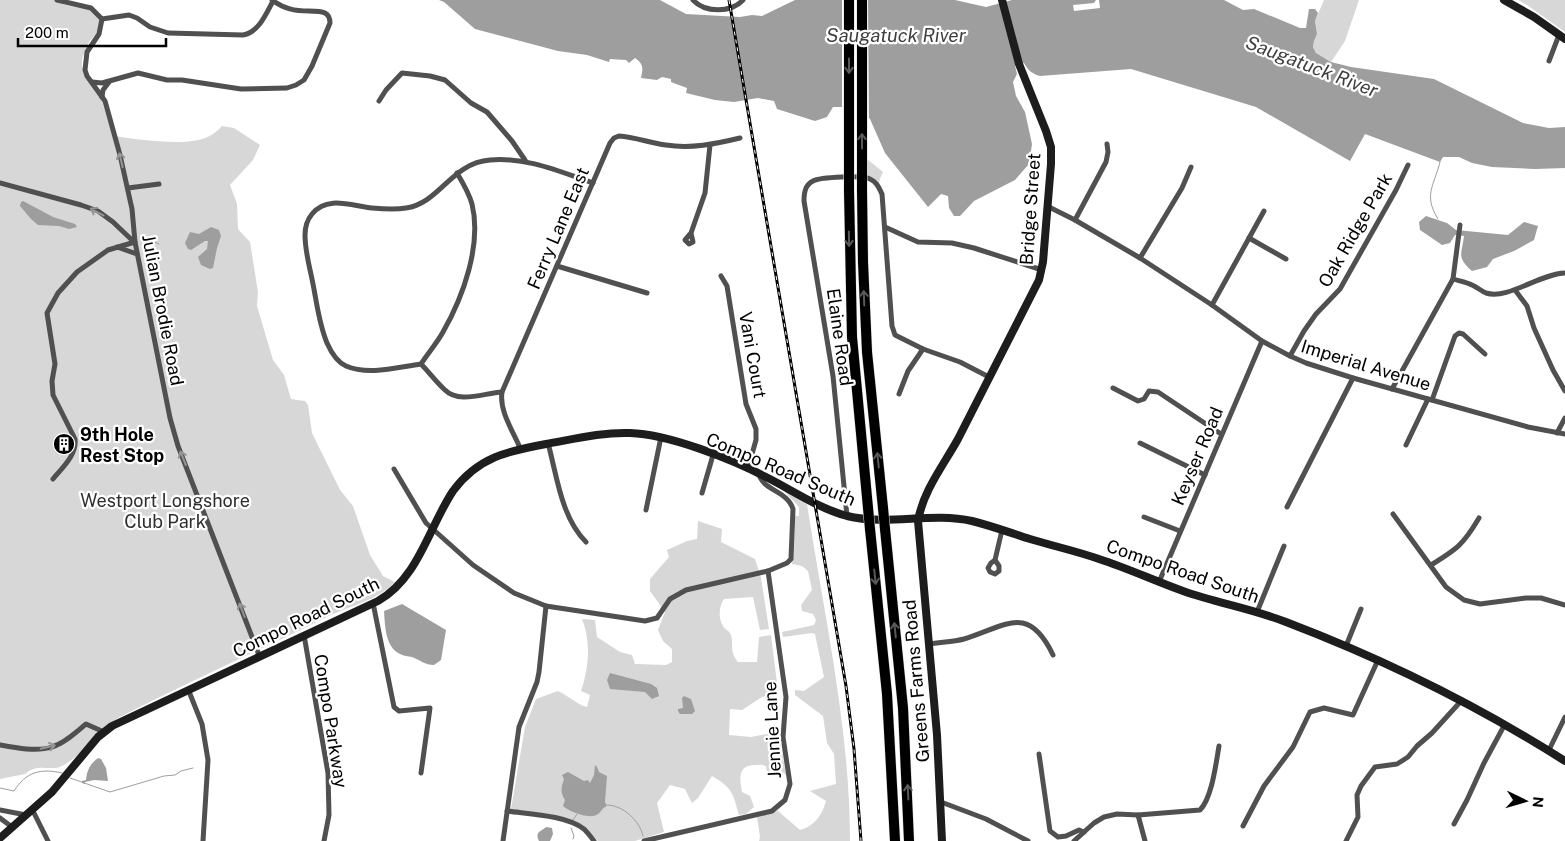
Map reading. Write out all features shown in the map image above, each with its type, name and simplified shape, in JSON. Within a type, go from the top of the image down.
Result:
[{"type":"highway","points":[[848,0],[852,338],[887,694],[895,841]]},
{"type":"highway","points":[[862,0],[862,190],[867,352],[903,708],[910,841]]},
{"type":"main road","points":[[1504,0],[1562,37]]},
{"type":"main road","name":"Bridge Street","points":[[918,518],[929,490],[957,441],[1039,280],[1042,270],[1051,164],[1050,147],[1046,131],[1019,64],[1003,1]]},
{"type":"main road","name":"Compo Road South","points":[[0,838],[65,778],[104,732],[122,720],[391,593],[402,583],[413,565],[453,490],[471,470],[494,457],[520,448],[620,433],[661,437],[713,455],[759,473],[808,500],[847,516],[962,519],[1092,556],[1188,592],[1286,622],[1378,660],[1462,700],[1565,761]]},
{"type":"main road","name":"Greens Farms Road","points":[[918,518],[929,644],[942,841]]},
{"type":"street","points":[[57,0],[91,8],[102,19],[129,15],[150,27],[168,33],[249,34],[257,28],[273,1],[285,8],[297,11],[326,13],[330,17],[330,23],[304,80],[287,88],[241,89],[182,80],[167,80],[138,73],[102,84],[92,82]]},
{"type":"street","points":[[693,0],[704,7],[718,9],[734,7],[743,0]]},
{"type":"street","name":"Julian Brodie Road","points":[[102,19],[100,34],[87,52],[85,70],[102,97],[120,155],[128,188],[137,254],[160,374],[178,446],[259,656]]},
{"type":"street","points":[[1549,61],[1562,37]]},
{"type":"street","points":[[379,101],[386,90],[402,73],[430,76],[445,80],[472,103],[487,112],[512,141],[525,160]]},
{"type":"street","points":[[102,97],[103,90],[110,81]]},
{"type":"street","name":"Ferry Lane East","points":[[502,392],[610,143],[614,138],[619,136],[668,145],[710,145],[740,138]]},
{"type":"street","points":[[1075,220],[1106,162],[1107,144]]},
{"type":"street","points":[[691,233],[705,193],[710,145]]},
{"type":"street","points":[[457,173],[466,187],[472,204],[475,228],[474,251],[470,268],[452,316],[442,334],[421,364],[377,370],[346,366],[336,359],[321,324],[308,257],[305,237],[306,226],[311,214],[321,206],[332,203],[391,209],[408,208],[421,204],[457,173],[463,168],[475,162],[490,160],[525,160],[593,183]]},
{"type":"street","name":"Oak Ridge Park","points":[[1290,356],[1316,314],[1340,289],[1408,165]]},
{"type":"street","points":[[1140,258],[1182,188],[1192,167]]},
{"type":"street","name":"Elaine Road","points":[[847,516],[833,376],[804,201],[807,186],[814,180],[868,177],[876,183],[882,194],[885,227]]},
{"type":"street","points":[[0,183],[98,211],[135,242]]},
{"type":"street","points":[[128,188],[158,184]]},
{"type":"street","name":"Imperial Avenue","points":[[1047,206],[1140,258],[1262,341],[1306,364],[1528,427],[1565,434]]},
{"type":"street","points":[[1212,306],[1264,211]]},
{"type":"street","points":[[1392,389],[1453,279],[1460,226]]},
{"type":"street","points":[[989,377],[960,362],[923,349],[895,335],[892,326],[885,227],[918,242],[952,243],[974,248],[1042,270]]},
{"type":"street","points":[[1249,238],[1286,259]]},
{"type":"street","points":[[53,479],[74,452],[76,445],[75,439],[53,395],[52,381],[55,364],[47,314],[58,293],[77,272],[101,254],[116,247],[135,242]]},
{"type":"street","points":[[116,247],[137,254]]},
{"type":"street","points":[[557,266],[647,293]]},
{"type":"street","points":[[1453,279],[1473,285],[1485,293],[1497,294],[1515,290],[1549,274],[1565,273]]},
{"type":"street","name":"Vani Court","points":[[721,276],[727,286],[746,404],[756,429],[756,440],[748,468]]},
{"type":"street","points":[[1515,290],[1527,306],[1534,328],[1565,391]]},
{"type":"street","points":[[1406,445],[1430,399],[1455,336],[1460,333],[1464,334],[1485,354]]},
{"type":"street","name":"Keyser Road","points":[[1159,582],[1262,341]]},
{"type":"street","points":[[900,394],[908,371],[923,349]]},
{"type":"street","points":[[421,364],[452,396],[461,397],[502,392],[505,415],[520,448]]},
{"type":"street","points":[[1287,507],[1353,378]]},
{"type":"street","points":[[1113,388],[1138,401],[1144,399],[1149,391],[1158,392],[1221,434]]},
{"type":"street","points":[[1557,434],[1565,418]]},
{"type":"street","points":[[646,510],[661,437]]},
{"type":"street","points":[[1140,442],[1205,475]]},
{"type":"street","points":[[548,443],[565,506],[573,524],[586,542]]},
{"type":"street","points":[[702,493],[713,455]]},
{"type":"street","points":[[394,469],[426,524],[473,565],[514,593],[546,606],[645,621],[657,618],[670,598],[686,590],[768,571],[787,563],[791,559],[793,509],[791,501],[764,483],[759,473]]},
{"type":"street","points":[[1393,514],[1446,587],[1464,600],[1474,604],[1533,598],[1565,604]]},
{"type":"street","points":[[1144,517],[1180,531]]},
{"type":"street","points":[[1431,565],[1453,552],[1462,544],[1479,518]]},
{"type":"street","points":[[995,560],[1002,530]]},
{"type":"street","points":[[1257,612],[1284,546]]},
{"type":"street","name":"Jennie Lane","points":[[644,841],[772,810],[786,800],[790,784],[783,737],[786,697],[768,571]]},
{"type":"street","points":[[373,603],[394,707],[400,710],[430,708],[421,773]]},
{"type":"street","points":[[503,841],[519,726],[537,682],[539,672],[546,606]]},
{"type":"street","points":[[1346,646],[1361,610]]},
{"type":"street","points":[[929,644],[962,640],[1002,624],[1027,623],[1036,628],[1052,655]]},
{"type":"street","name":"Compo Parkway","points":[[304,635],[328,773],[329,815],[324,841]]},
{"type":"street","points":[[1244,826],[1264,786],[1293,747],[1310,712],[1324,708],[1353,715],[1378,660]]},
{"type":"street","points":[[188,689],[202,724],[207,750],[208,782],[203,817],[203,841]]},
{"type":"street","points":[[1346,841],[1358,817],[1357,795],[1361,786],[1375,767],[1397,764],[1408,757],[1462,700]]},
{"type":"street","points":[[1549,750],[1565,717]]},
{"type":"street","points":[[0,746],[34,749],[52,747],[66,740],[86,724],[104,732]]},
{"type":"street","points":[[1454,824],[1505,724]]},
{"type":"street","points":[[1074,841],[1104,817],[1117,814],[1138,815],[1200,810],[1204,806],[1219,746]]},
{"type":"street","points":[[1039,754],[1050,830],[1058,837],[1066,836],[1079,830],[1084,832]]},
{"type":"street","points":[[940,802],[986,819],[1028,841]]},
{"type":"street","points":[[0,810],[26,815]]},
{"type":"street","points":[[32,810],[48,841]]},
{"type":"street","points":[[507,811],[556,818],[570,822],[584,829],[594,841]]},
{"type":"street","points":[[1138,815],[1145,841]]},
{"type":"street","points":[[0,818],[12,827]]},
{"type":"green space","name":"Westport Longshore Club Park","points":[[0,0],[57,0],[65,5],[96,13],[100,20],[98,31],[89,42],[82,59],[82,67],[102,101],[113,136],[164,142],[192,141],[204,139],[222,126],[234,128],[260,145],[253,160],[230,185],[237,204],[238,229],[250,242],[258,292],[257,306],[273,360],[284,375],[291,399],[305,401],[308,405],[312,433],[340,490],[353,506],[370,555],[383,576],[395,582],[373,598],[331,615],[118,718],[78,755],[58,768],[40,768],[30,770],[25,774],[0,779]]},
{"type":"green space","points":[[1324,0],[1359,0],[1345,41],[1331,62],[1316,53],[1313,47],[1317,34],[1315,21]]},
{"type":"green space","points":[[1518,0],[1565,0],[1565,32],[1527,5]]},
{"type":"green space","points":[[867,159],[883,172],[876,188],[872,183],[863,178]]},
{"type":"green space","points":[[785,492],[807,504],[841,714],[846,756],[850,841],[759,841],[757,817],[778,811],[800,830],[810,826],[817,819],[826,801],[810,791],[836,784],[834,754],[827,743],[823,716],[795,695],[795,690],[804,691],[824,677],[815,634],[783,637],[782,632],[814,625],[816,620],[813,614],[802,611],[801,605],[812,590],[808,571],[802,566],[792,564],[795,516],[799,516],[799,507]]},
{"type":"green space","points":[[698,521],[722,529],[721,542],[755,559],[761,578],[769,629],[760,630],[753,597],[724,599],[720,609],[720,619],[731,635],[733,652],[738,662],[757,662],[759,637],[771,635],[778,691],[762,697],[742,710],[730,709],[729,735],[751,737],[777,732],[779,734],[786,775],[781,771],[767,773],[766,766],[763,765],[753,765],[744,768],[741,775],[742,792],[750,796],[754,807],[746,814],[739,815],[731,792],[724,784],[712,776],[698,798],[692,803],[685,789],[670,785],[657,803],[664,832],[635,841],[598,841],[584,826],[558,816],[511,809],[525,727],[536,699],[558,691],[587,707],[590,695],[581,691],[588,655],[587,636],[582,619],[595,620],[597,637],[620,652],[632,655],[635,664],[666,665],[672,662],[672,649],[663,641],[658,630],[665,612],[650,591],[650,579],[669,557],[667,550],[687,541],[697,539]]},
{"type":"water","name":"Saugatuck River","points":[[439,0],[660,0],[686,14],[740,17],[762,16],[795,0],[955,0],[986,7],[1012,0],[1224,0],[1243,10],[1254,9],[1300,28],[1306,28],[1309,9],[1315,9],[1318,13],[1315,21],[1317,34],[1313,47],[1316,53],[1331,62],[1351,67],[1434,79],[1523,123],[1549,128],[1565,127],[1565,168],[1492,167],[1472,163],[1459,157],[1443,157],[1440,162],[1365,134],[1350,161],[1256,107],[1131,69],[1040,76],[1030,71],[1024,63],[1015,66],[1017,74],[1013,82],[1016,96],[1025,112],[1032,144],[1029,164],[1015,180],[974,201],[960,216],[954,216],[949,208],[948,196],[941,194],[928,207],[885,153],[870,119],[856,107],[833,107],[827,117],[815,121],[777,109],[774,101],[758,98],[734,102],[715,100],[686,93],[687,88],[671,82],[671,79],[662,77],[657,80],[641,78],[642,67],[635,58],[629,63],[626,60],[610,59],[609,62],[587,55],[558,51],[475,29],[444,2]]},
{"type":"water","points":[[23,201],[53,217],[75,224],[77,227],[69,229],[59,226],[38,225],[20,206]]},
{"type":"water","points":[[1426,216],[1447,223],[1456,230],[1508,235],[1524,222],[1538,226],[1534,240],[1514,251],[1493,259],[1487,267],[1472,271],[1461,255],[1464,236],[1455,235],[1450,243],[1442,245],[1420,230],[1419,222]]},
{"type":"water","points":[[211,227],[219,230],[221,236],[213,268],[210,269],[201,265],[198,257],[207,249],[208,241],[191,250],[188,249],[185,243],[190,232],[199,234]]},
{"type":"water","points":[[402,604],[446,630],[441,660],[434,665],[402,655],[391,646],[387,635],[384,611]]},
{"type":"water","points":[[610,673],[651,684],[657,688],[659,696],[652,699],[645,692],[610,689],[607,680]]},
{"type":"water","points":[[684,696],[691,699],[695,711],[692,714],[680,714],[678,711],[678,709],[683,708],[682,698]]},
{"type":"water","points":[[98,758],[101,759],[106,768],[108,781],[94,780],[85,782],[85,784],[82,783],[82,781],[86,780],[91,765]]},
{"type":"water","points":[[595,765],[599,772],[607,776],[605,802],[607,806],[598,814],[590,816],[575,813],[563,806],[565,800],[562,792],[564,779],[562,775],[568,772],[584,781],[588,780],[590,783],[594,775]]},
{"type":"water","points":[[546,827],[552,828],[553,834],[550,841],[539,841],[538,834]]},
{"type":"pier","points":[[842,0],[868,0],[869,124],[855,109],[842,109]]},
{"type":"pier","points":[[1096,0],[1099,0],[1100,8],[1074,11],[1073,5],[1094,3]]},
{"type":"waterway","points":[[1438,219],[1430,197],[1440,162]]},
{"type":"waterway","points":[[146,238],[159,244]]},
{"type":"waterway","points":[[70,778],[110,792],[164,776],[175,775],[181,771],[193,768]]},
{"type":"waterway","points":[[0,788],[14,791],[23,779],[40,771],[62,773]]},
{"type":"waterway","points":[[607,805],[619,808],[630,815],[635,820],[643,836]]},
{"type":"waterway","points":[[573,820],[577,814]]},
{"type":"waterway","points":[[571,828],[574,836],[573,839]]},
{"type":"railway","points":[[729,0],[846,686],[854,749],[861,841]]},
{"type":"place","name":"9th Hole Rest Stop","points":[[64,444]]}]
